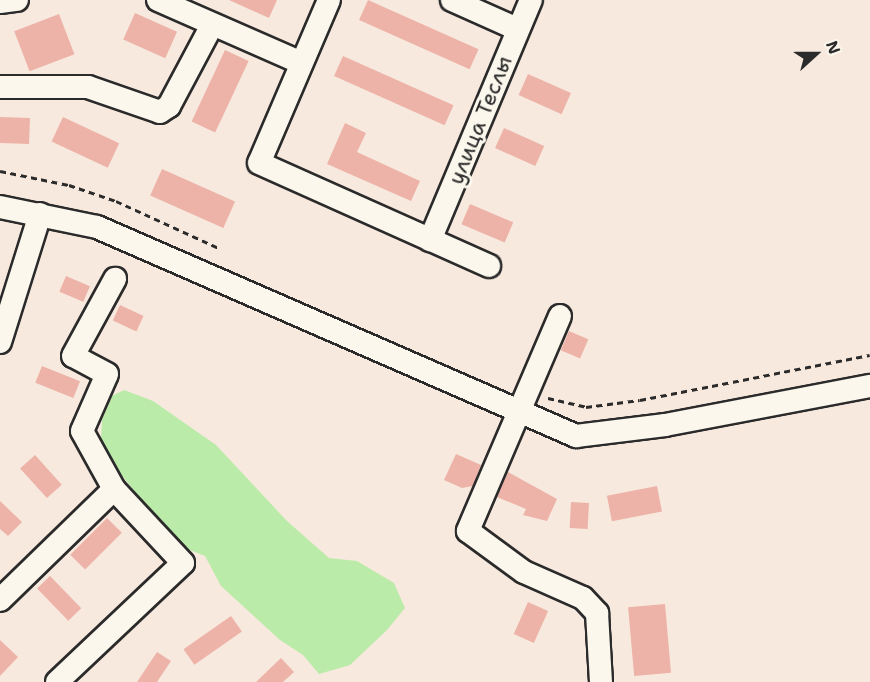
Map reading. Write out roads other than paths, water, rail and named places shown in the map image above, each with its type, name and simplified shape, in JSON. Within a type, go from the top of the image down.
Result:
[{"type":"street","points":[[0,2],[17,0]]},
{"type":"street","points":[[158,0],[299,62]]},
{"type":"street","points":[[329,0],[299,62],[290,99],[259,163],[489,266]]},
{"type":"street","points":[[452,0],[517,29]]},
{"type":"street","name":"улица Теслы","points":[[430,240],[531,0]]},
{"type":"street","points":[[0,87],[88,87],[160,112],[169,106],[212,25]]},
{"type":"street","points":[[0,207],[40,213],[97,226],[520,415],[576,436],[665,425],[870,386]]},
{"type":"street","points":[[0,342],[40,213]]},
{"type":"street","points":[[57,682],[183,563],[114,489],[82,431],[107,374],[72,356],[115,279]]},
{"type":"street","points":[[560,316],[520,415],[493,464],[468,531],[524,572],[583,598],[597,613],[601,682]]},
{"type":"street","points":[[0,600],[114,489]]}]
